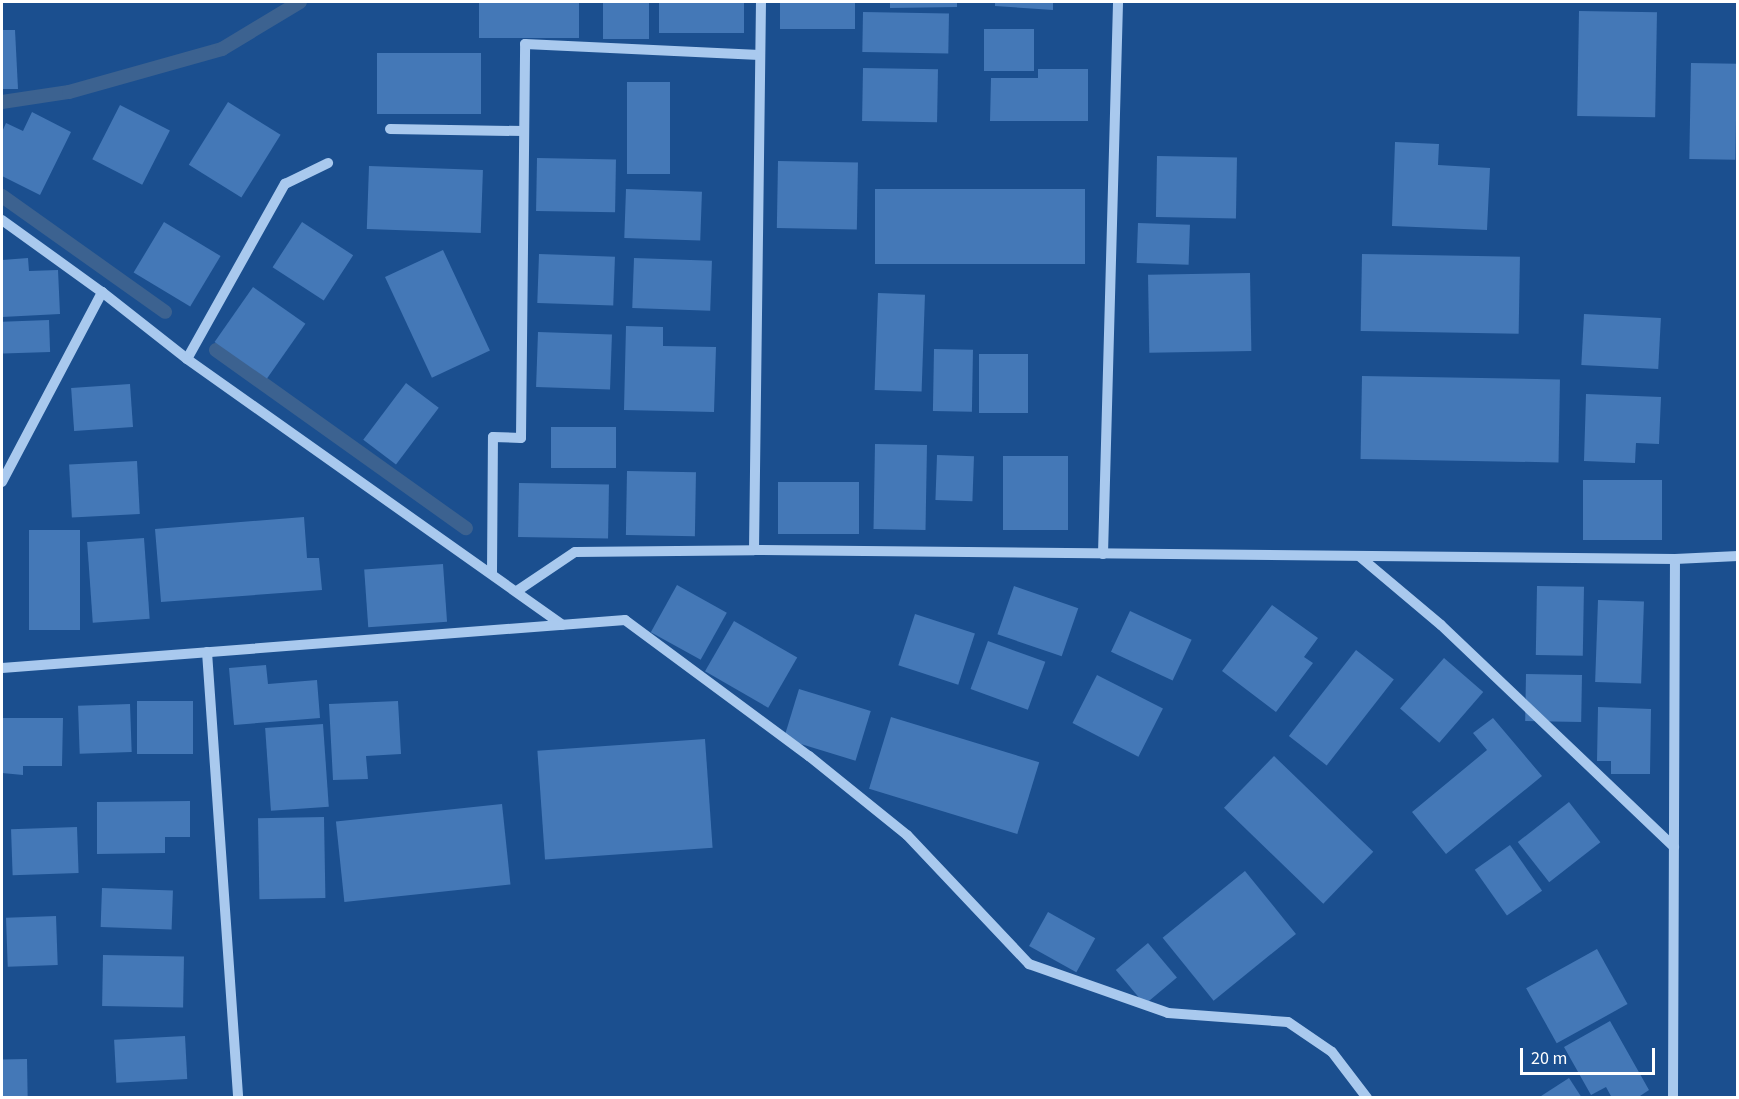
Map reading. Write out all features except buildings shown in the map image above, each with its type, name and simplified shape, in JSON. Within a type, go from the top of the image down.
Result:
[{"type":"street","points":[[754,550],[760,2]]},
{"type":"street","points":[[1103,554],[1118,2]]},
{"type":"street","points":[[492,574],[493,437],[521,438],[525,44],[760,55]]},
{"type":"street","points":[[390,129],[524,131]]},
{"type":"street","points":[[187,359],[285,184],[328,163]]},
{"type":"street","points":[[2,220],[102,292],[187,359],[562,625]]},
{"type":"street","points":[[2,482],[102,292]]},
{"type":"street","points":[[517,591],[575,552],[754,550],[1676,559],[1737,556]]},
{"type":"street","points":[[1359,556],[1442,625],[1674,847]]},
{"type":"street","points":[[1673,1098],[1676,559]]},
{"type":"street","points":[[2,668],[625,620],[809,756],[907,835],[1029,964],[1168,1013],[1288,1022],[1332,1052],[1367,1098]]},
{"type":"street","points":[[207,652],[238,1098]]},
{"type":"waterway","points":[[2,102],[69,92],[222,49],[300,2]]},
{"type":"waterway","points":[[2,196],[165,312]]},
{"type":"waterway","points":[[216,350],[466,528]]}]
